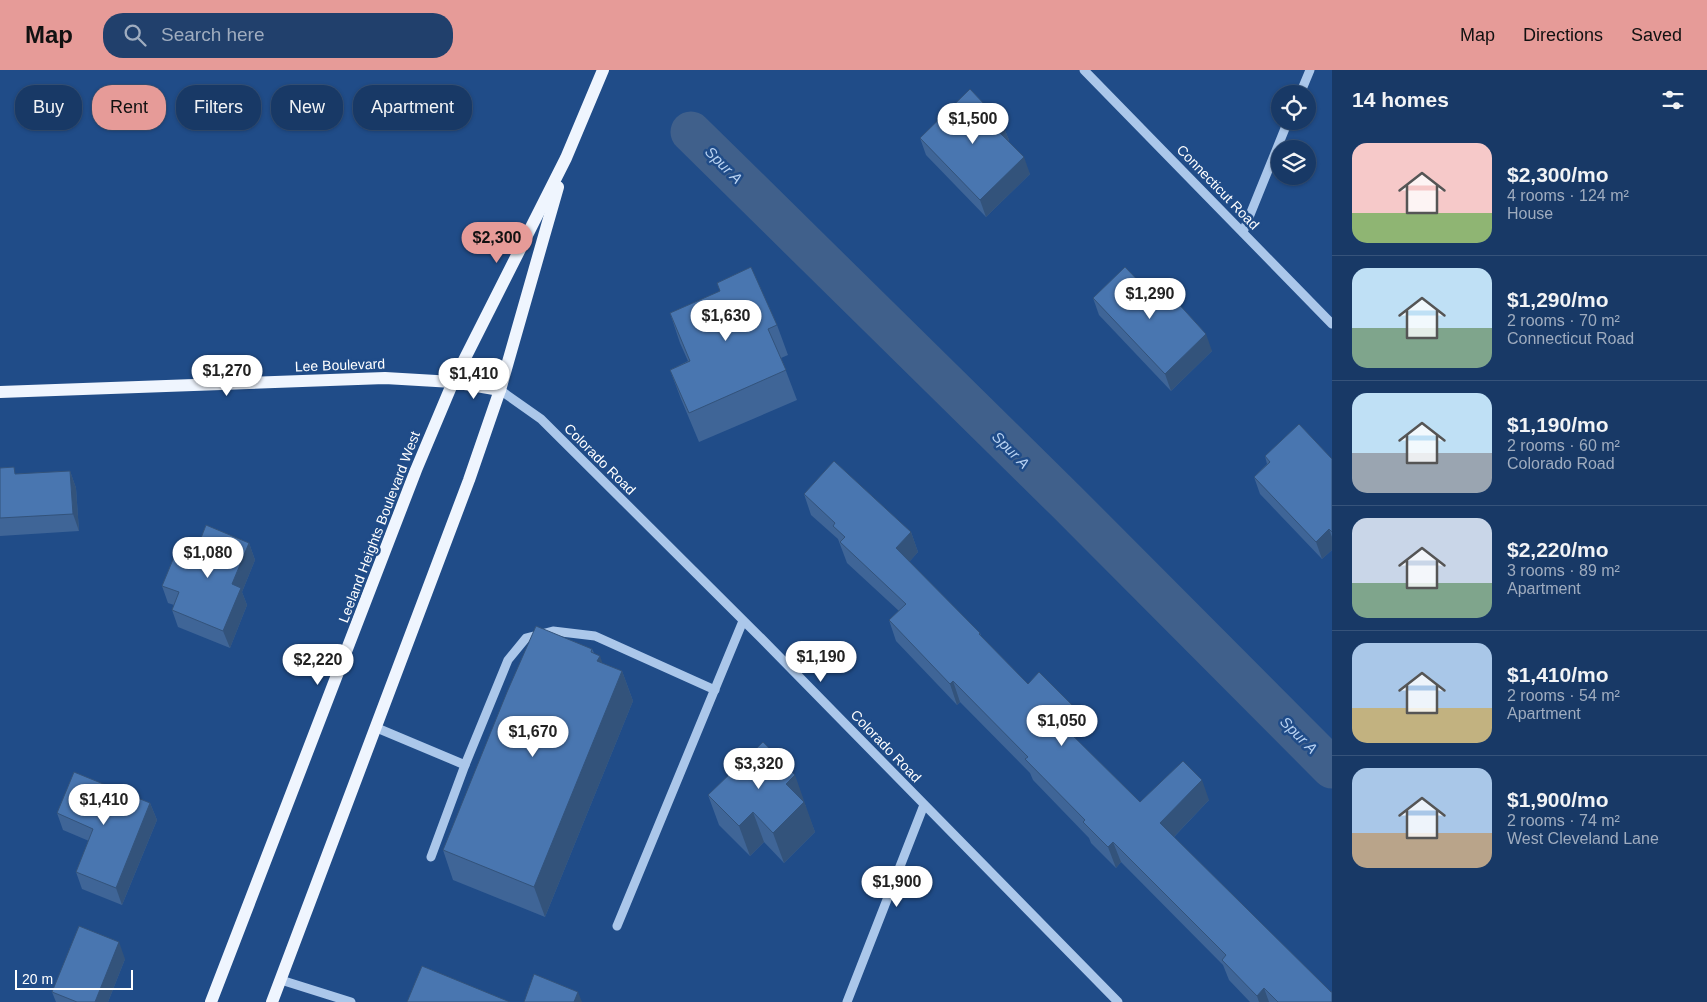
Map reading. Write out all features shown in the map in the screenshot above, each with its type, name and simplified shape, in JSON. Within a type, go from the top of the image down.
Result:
[{"type":"main road","name":"Leeland Heights Boulevard West","points":[[211,1002],[413,476],[453,382],[566,158],[603,70]]},
{"type":"main road","name":"Leeland Heights Boulevard West","points":[[272,1002],[464,494],[500,390],[566,158]]},
{"type":"main road","name":"Lee Boulevard","points":[[0,392],[385,378],[453,382],[500,390]]},
{"type":"street","name":"Connecticut Road","points":[[1084,70],[1332,324]]},
{"type":"street","points":[[1304,85],[1310,70]]},
{"type":"street","points":[[1243,232],[1284,130]]},
{"type":"street","name":"Colorado Road","points":[[500,390],[541,419],[744,621],[1118,1002]]},
{"type":"street","points":[[617,926],[744,621]]},
{"type":"street","points":[[431,856],[465,765],[508,660],[526,638],[553,631],[595,636],[715,690]]},
{"type":"street","points":[[376,728],[465,765]]},
{"type":"street","points":[[847,1002],[924,805]]},
{"type":"street","points":[[281,980],[351,1002]]},
{"type":"building","points":[[970,89],[1002,123],[996,129],[1024,157],[980,200],[920,138]]},
{"type":"building","points":[[751,267],[777,325],[768,329],[786,370],[689,413],[670,370],[690,361],[670,313],[720,291],[717,283]]},
{"type":"building","points":[[1125,267],[1154,297],[1156,295],[1169,307],[1176,301],[1206,334],[1165,374],[1093,298]]},
{"type":"building","points":[[1299,424],[1332,459],[1332,532],[1329,529],[1316,542],[1254,477],[1270,462],[1265,456]]},
{"type":"building","points":[[834,461],[911,532],[896,548],[979,634],[1028,684],[1039,672],[1076,709],[1061,724],[1140,802],[1183,761],[1202,780],[1160,823],[1332,992],[1332,1002],[1278,1002],[1264,988],[1257,996],[1222,960],[1226,955],[1113,842],[1108,847],[1083,822],[1085,820],[1025,759],[1028,757],[953,681],[950,684],[889,620],[906,604],[840,542],[845,537],[833,526],[835,523],[804,494]]},
{"type":"building","points":[[14,467],[15,474],[70,471],[73,514],[0,518],[0,468]]},
{"type":"building","points":[[206,525],[249,543],[232,584],[241,588],[223,631],[172,610],[179,592],[162,586],[174,557],[191,564]]},
{"type":"building","points":[[536,626],[592,649],[591,652],[600,656],[597,661],[622,671],[534,887],[443,850]]},
{"type":"building","points":[[763,742],[795,775],[786,784],[804,802],[773,833],[753,812],[739,826],[708,795]]},
{"type":"building","points":[[74,772],[150,803],[116,888],[76,872],[93,829],[57,813]]},
{"type":"building","points":[[79,926],[119,942],[95,1002],[77,1002],[52,992]]},
{"type":"building","points":[[422,966],[510,1002],[407,1002]]},
{"type":"building","points":[[534,974],[578,992],[574,1002],[524,1002]]},
{"type":"waterway","name":"Spur A","points":[[691,132],[1066,501],[1332,768]]}]
